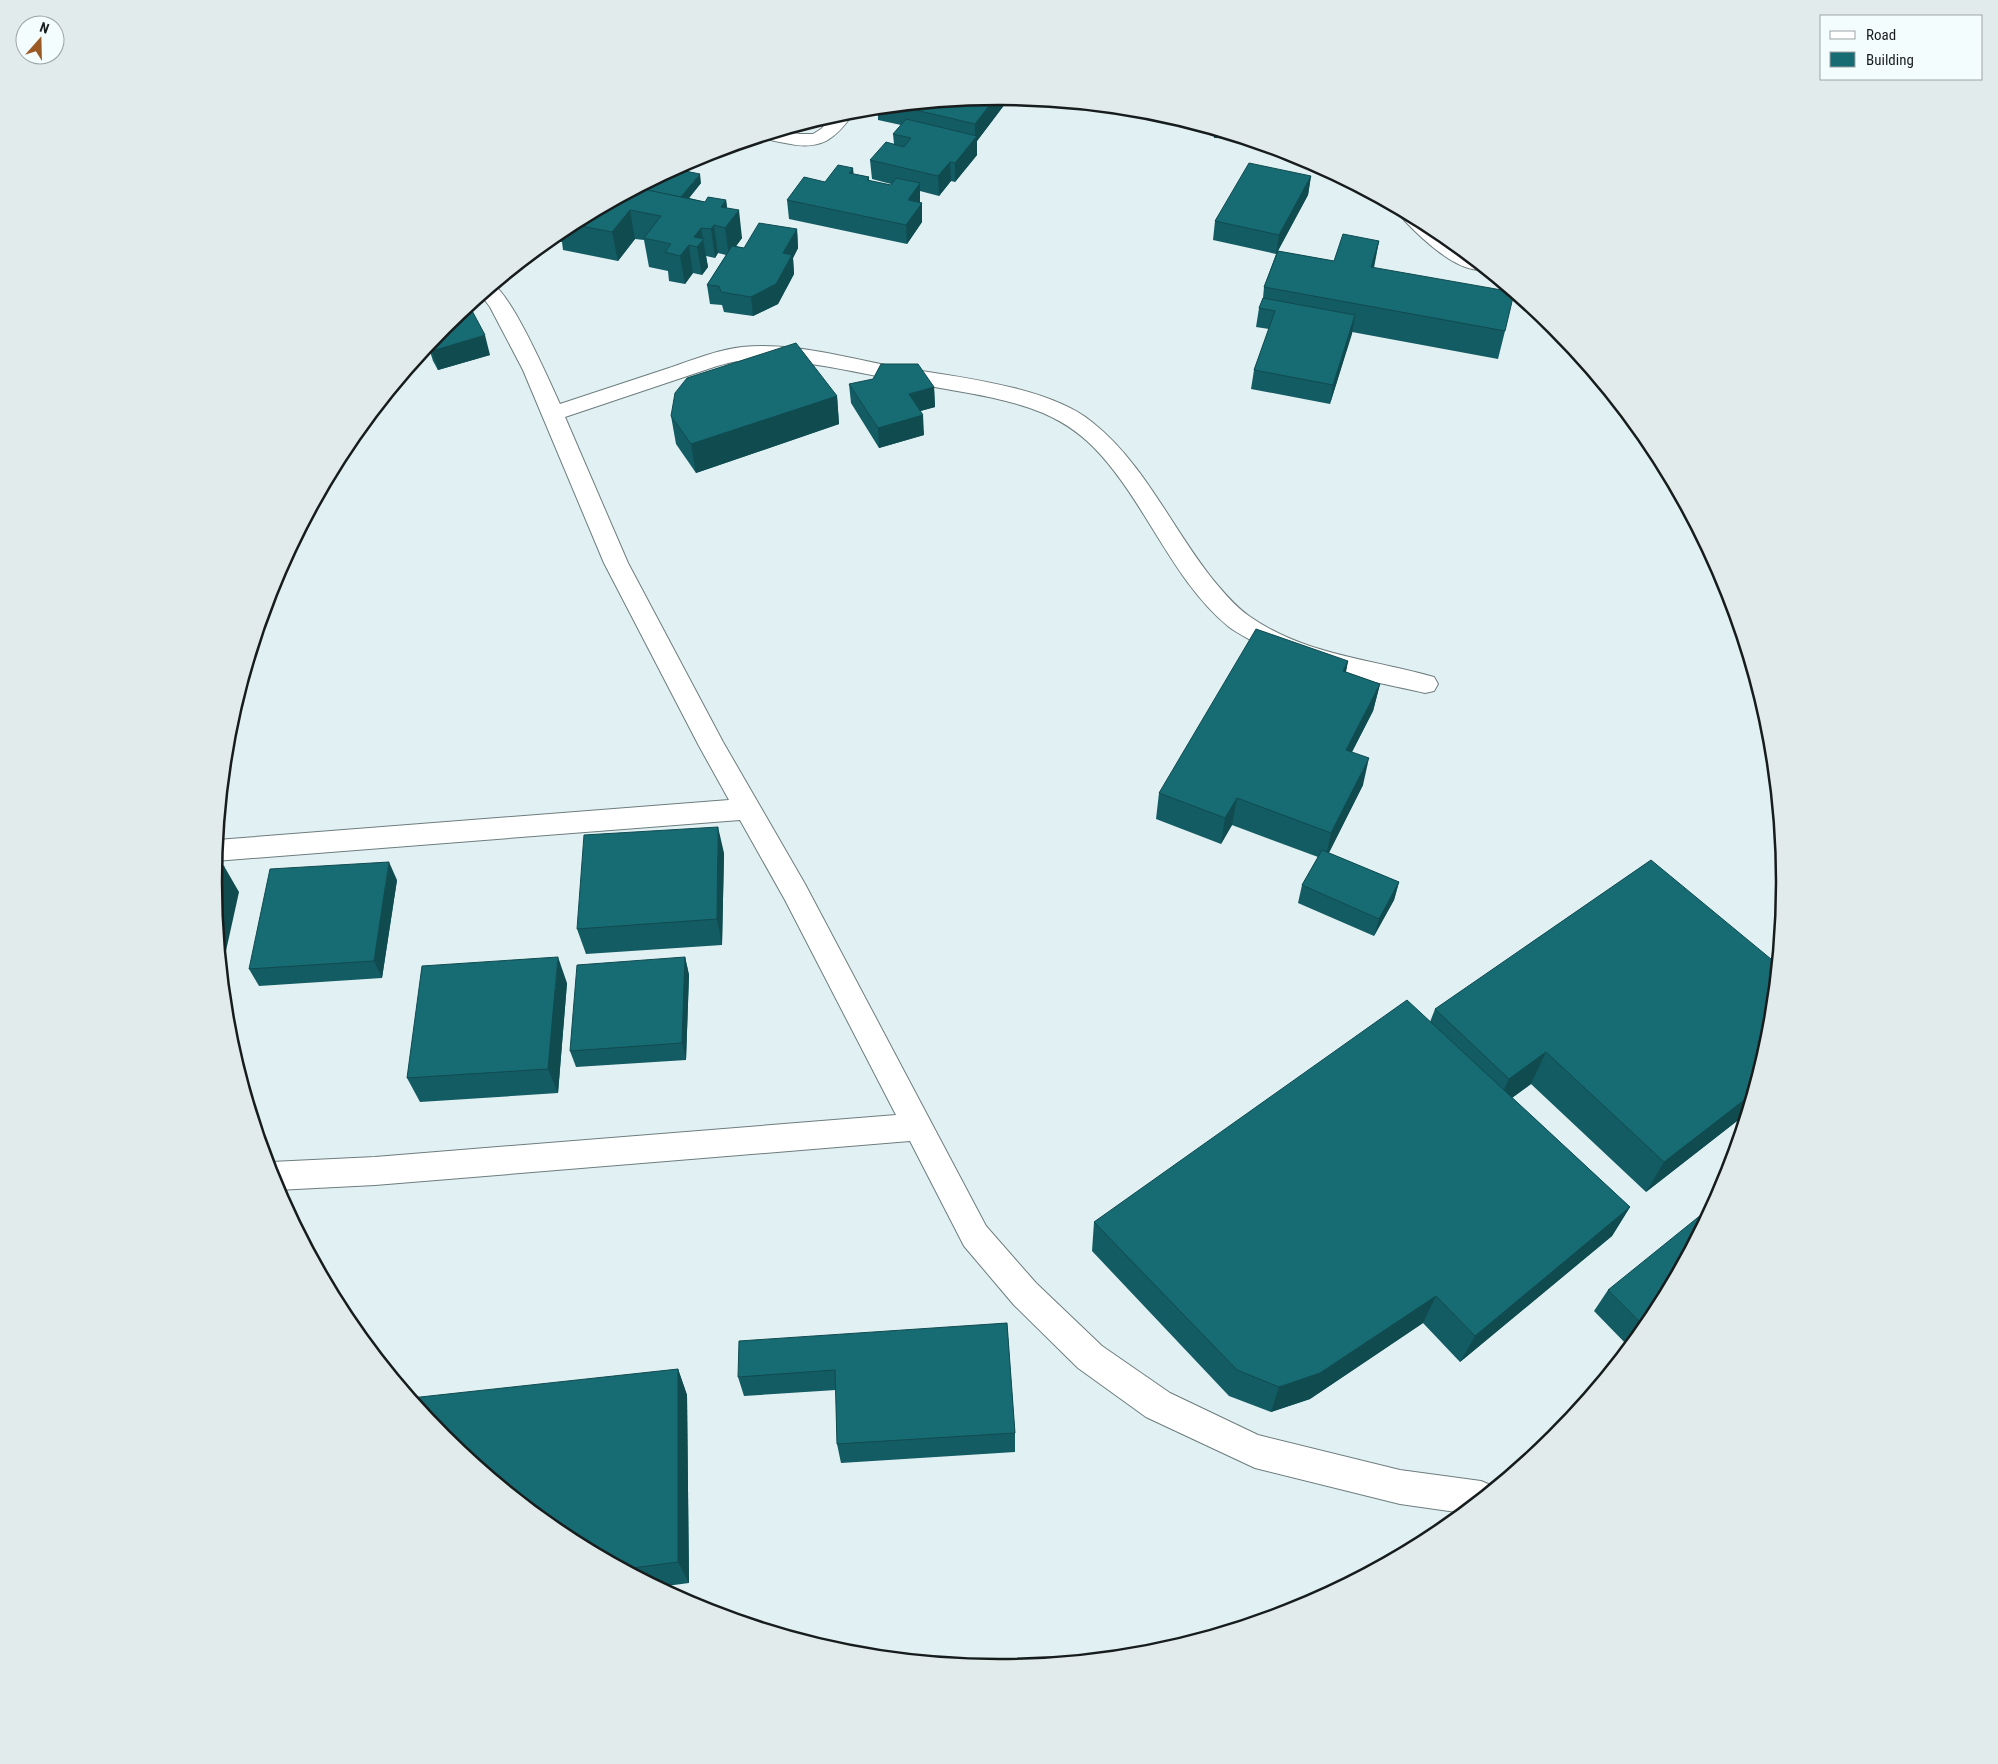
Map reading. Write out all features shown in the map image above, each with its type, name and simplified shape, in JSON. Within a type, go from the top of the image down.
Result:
[{"type":"street","points":[[782,136],[799,139],[819,139],[827,134],[837,122]]},
{"type":"street","points":[[491,294],[500,306],[534,370],[616,563],[712,746],[795,892],[976,1236],[1025,1294],[1090,1357],[1158,1405],[1255,1451],[1400,1487],[1473,1497]]},
{"type":"street","points":[[553,414],[712,361],[741,354],[775,354],[817,359],[1014,395],[1036,402],[1084,426],[1113,453],[1199,580],[1238,620],[1281,646],[1332,664],[1425,684]]},
{"type":"street","points":[[223,850],[748,809]]},
{"type":"street","points":[[280,1176],[385,1170],[918,1127]]},
{"type":"building","points":[[989,105],[975,124],[917,110]]},
{"type":"building","points":[[906,119],[977,136],[955,163],[950,162],[938,176],[870,160],[886,142],[904,147],[911,138],[893,134]]},
{"type":"building","points":[[1249,163],[1311,176],[1279,235],[1215,221]]},
{"type":"building","points":[[838,165],[853,168],[849,173],[869,177],[867,180],[891,185],[896,178],[920,183],[908,200],[922,203],[906,225],[787,200],[804,177],[825,182]]},
{"type":"building","points":[[686,171],[700,174],[681,197],[645,190]]},
{"type":"building","points":[[646,190],[705,202],[708,197],[726,200],[721,207],[739,210],[725,228],[714,225],[711,229],[701,228],[694,237],[704,239],[697,247],[689,245],[680,256],[665,252],[671,244],[644,238],[661,216],[630,210],[612,232],[583,226]]},
{"type":"building","points":[[759,223],[797,229],[783,253],[792,255],[776,284],[751,297],[721,292],[719,286],[707,285],[732,246],[744,248]]},
{"type":"building","points":[[1343,234],[1379,241],[1371,267],[1501,290],[1512,299],[1505,331],[1264,287],[1278,251],[1334,261]]},
{"type":"building","points":[[1263,298],[1355,315],[1333,385],[1254,370],[1275,311],[1259,308]]},
{"type":"building","points":[[473,312],[485,335],[433,351]]},
{"type":"building","points":[[796,343],[837,396],[691,444],[671,416],[675,393],[687,378]]},
{"type":"building","points":[[881,364],[918,364],[934,387],[909,394],[923,415],[878,428],[849,384],[873,379]]},
{"type":"building","points":[[1256,629],[1348,661],[1343,671],[1380,684],[1346,750],[1369,758],[1331,833],[1237,798],[1225,818],[1159,793]]},
{"type":"building","points":[[718,827],[717,919],[577,929],[584,835]]},
{"type":"building","points":[[1322,850],[1399,882],[1379,919],[1302,885]]},
{"type":"building","points":[[1651,860],[1771,959],[1761,1034],[1745,1099],[1664,1162],[1546,1052],[1509,1079],[1435,1009]]},
{"type":"building","points":[[389,862],[374,961],[249,969],[270,869]]},
{"type":"building","points":[[558,957],[548,1069],[407,1078],[422,966]]},
{"type":"building","points":[[685,957],[682,1043],[570,1051],[577,965]]},
{"type":"building","points":[[1407,1000],[1630,1207],[1475,1336],[1436,1296],[1320,1373],[1279,1387],[1237,1370],[1094,1222]]},
{"type":"building","points":[[1701,1215],[1672,1270],[1640,1322],[1608,1290]]},
{"type":"building","points":[[1007,1323],[1015,1433],[837,1444],[835,1370],[738,1377],[739,1341]]},
{"type":"building","points":[[678,1369],[678,1562],[634,1568],[567,1528],[487,1466],[418,1397]]}]
